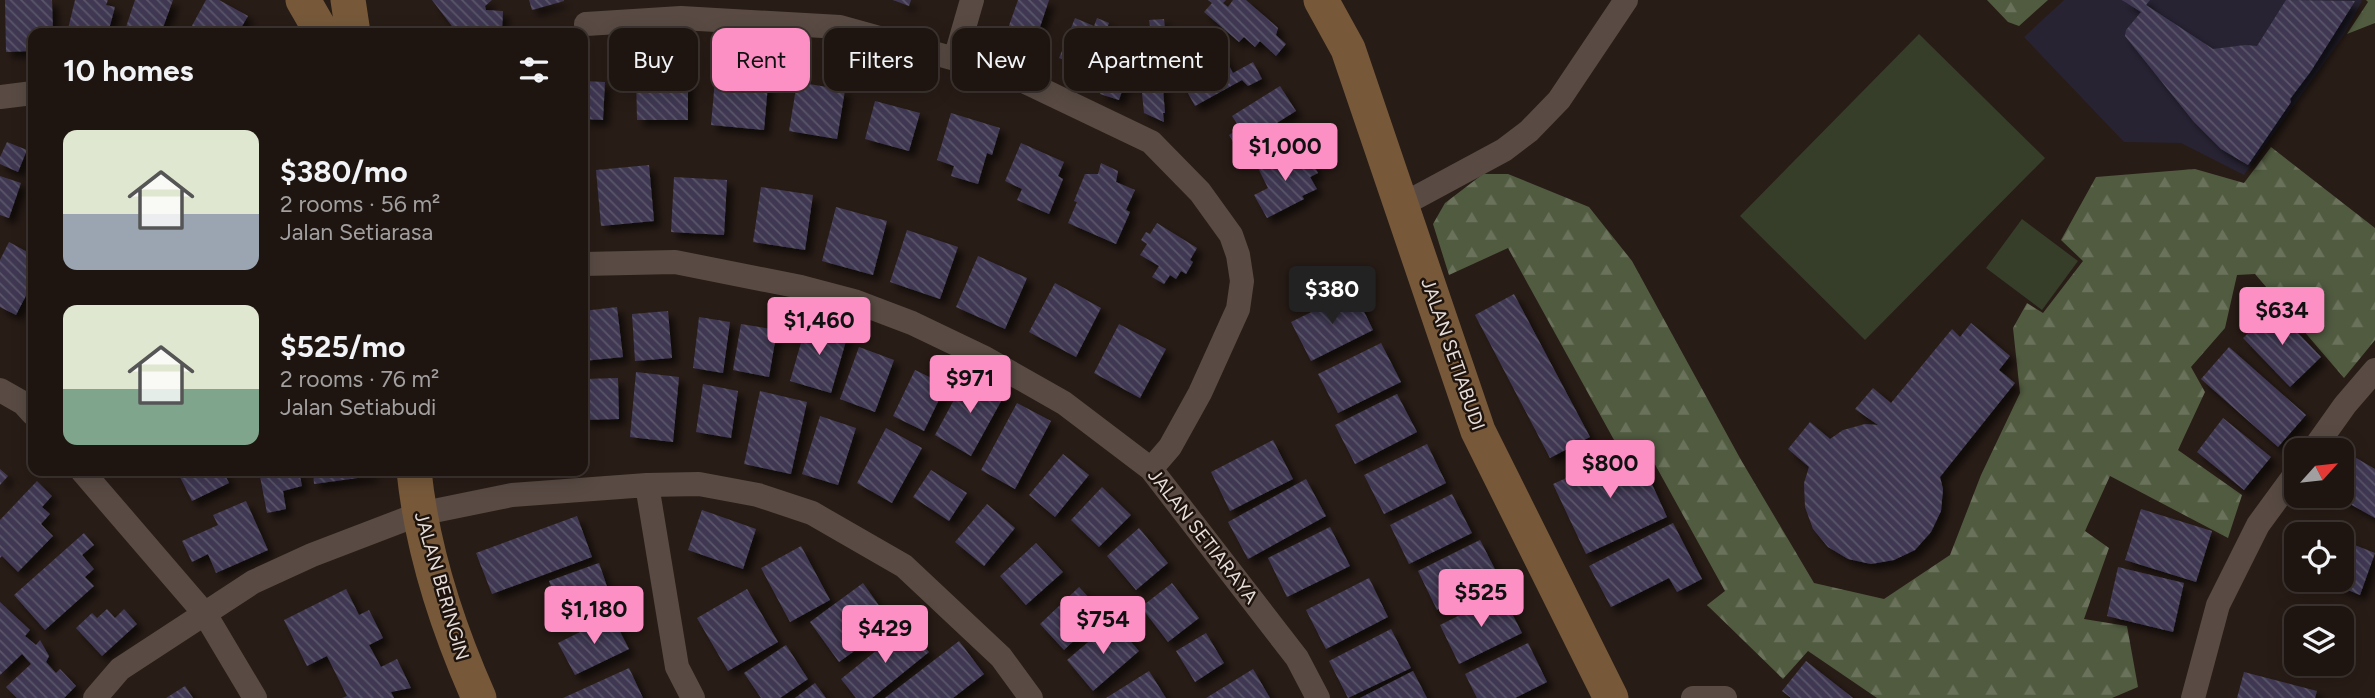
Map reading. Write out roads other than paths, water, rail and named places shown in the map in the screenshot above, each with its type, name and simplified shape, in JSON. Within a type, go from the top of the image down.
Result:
[{"type":"street","points":[[303,0],[319,28]]},
{"type":"street","points":[[348,0],[352,28]]},
{"type":"street","points":[[964,28],[972,0]]},
{"type":"street","name":"JALAN SETIABUDI","points":[[1321,0],[1348,49],[1478,431],[1611,698]]},
{"type":"street","points":[[1402,205],[1504,150],[1529,131],[1559,100],[1626,0]]},
{"type":"street","points":[[586,24],[681,18],[840,27],[952,58]]},
{"type":"street","points":[[1044,91],[1151,142],[1200,192],[1231,235],[1238,255],[1242,281],[1238,309],[1200,393],[1170,447],[1152,469]]},
{"type":"street","points":[[0,97],[28,94]]},
{"type":"street","name":"JALAN SETIARAYA","points":[[588,264],[675,262],[801,287],[854,301],[912,323],[983,357],[1064,404],[1152,469],[1297,658],[1318,698]]},
{"type":"street","points":[[2322,438],[2375,370]]},
{"type":"street","points":[[0,390],[28,404]]},
{"type":"street","points":[[86,476],[205,614],[255,698]]},
{"type":"street","name":"JALAN BERINGIN","points":[[415,476],[419,514],[442,598],[463,662],[479,698]]},
{"type":"street","points":[[95,698],[120,669],[253,582],[312,555],[419,514],[512,495],[699,484],[758,495],[812,513],[904,566],[1001,657],[1031,698]]},
{"type":"street","points":[[647,485],[677,667],[693,698]]},
{"type":"street","points":[[2193,698],[2218,605],[2258,525],[2284,489]]},
{"type":"street","points":[[1693,698],[1725,698]]}]
